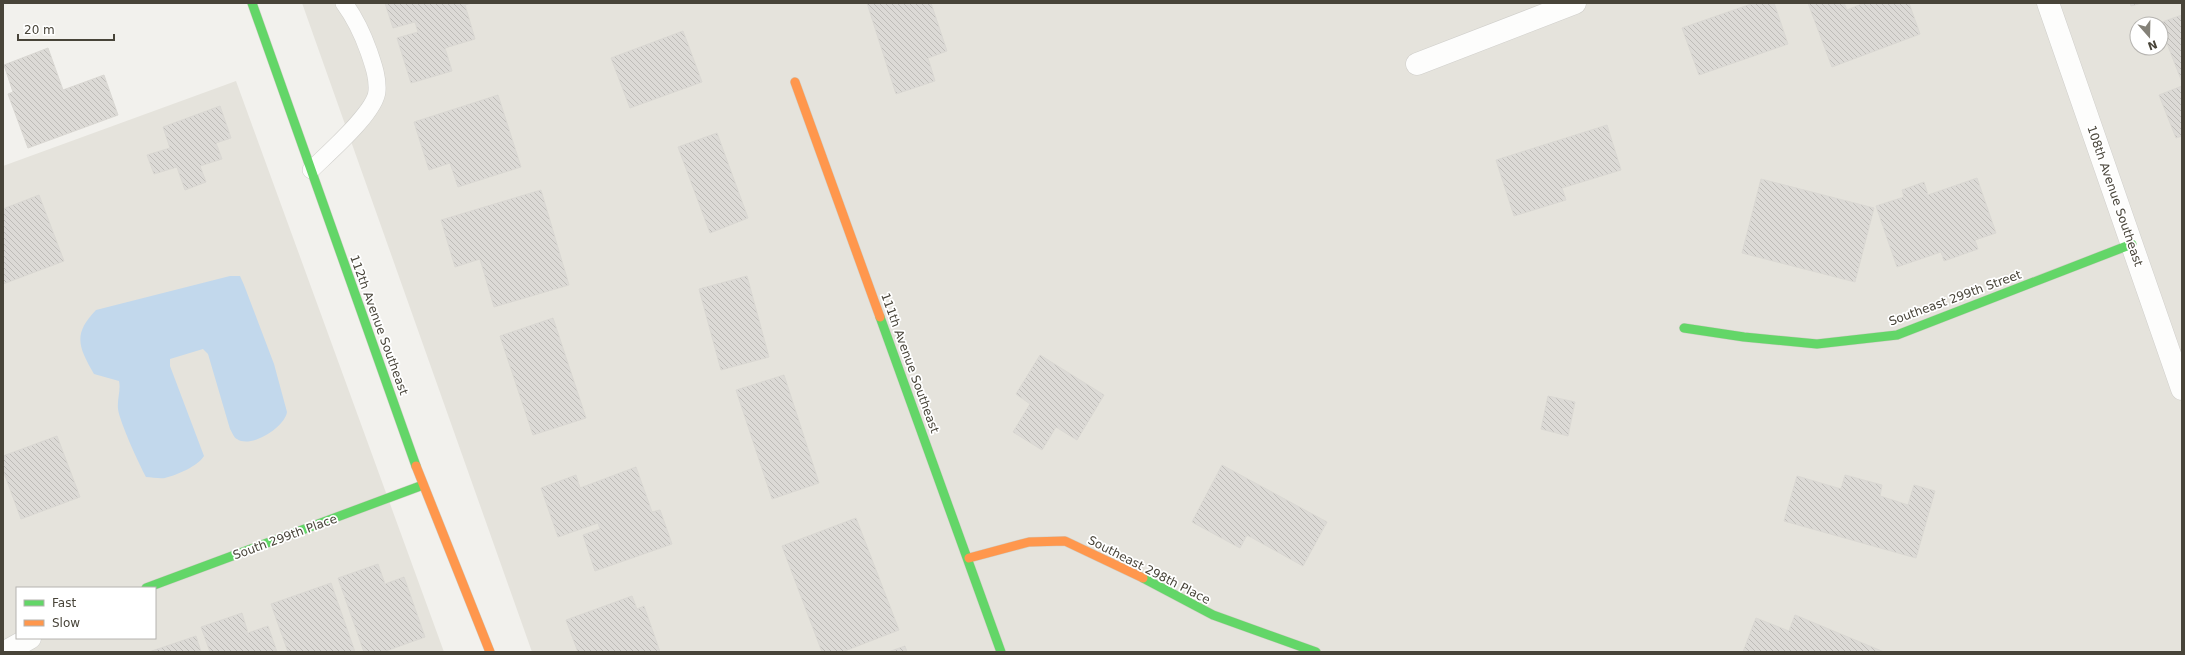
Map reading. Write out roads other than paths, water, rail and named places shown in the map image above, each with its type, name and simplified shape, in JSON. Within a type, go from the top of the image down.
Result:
[{"type":"street","name":"112th Avenue Southeast","points":[[252,3],[423,485],[490,652]]},
{"type":"street","points":[[1417,64],[1575,3]]},
{"type":"street","name":"108th Avenue Southeast","points":[[2048,3],[2182,389]]},
{"type":"street","name":"111th Avenue Southeast","points":[[795,82],[1001,652]]},
{"type":"street","name":"Southeast 299th Street","points":[[1684,328],[1744,337],[1817,344],[1897,334],[2132,244]]},
{"type":"street","name":"South 299th Place","points":[[149,587],[423,485]]},
{"type":"street","name":"Southeast 298th Place","points":[[968,558],[1026,542],[1049,539],[1065,541],[1160,586],[1212,615],[1316,652]]},
{"type":"street","points":[[5,652],[28,639]]},
{"type":"lane","points":[[311,170],[350,132],[370,109],[377,92],[375,69],[364,38],[344,3]]},
{"type":"water","points":[[230,276],[240,276],[244,285],[274,364],[287,412],[285,418],[274,430],[258,439],[243,441],[237,439],[230,429],[208,354],[203,349],[170,359],[170,366],[204,456],[192,467],[175,475],[165,478],[146,477],[119,415],[119,381],[94,374],[84,356],[80,340],[81,333],[89,318],[96,310]]}]
